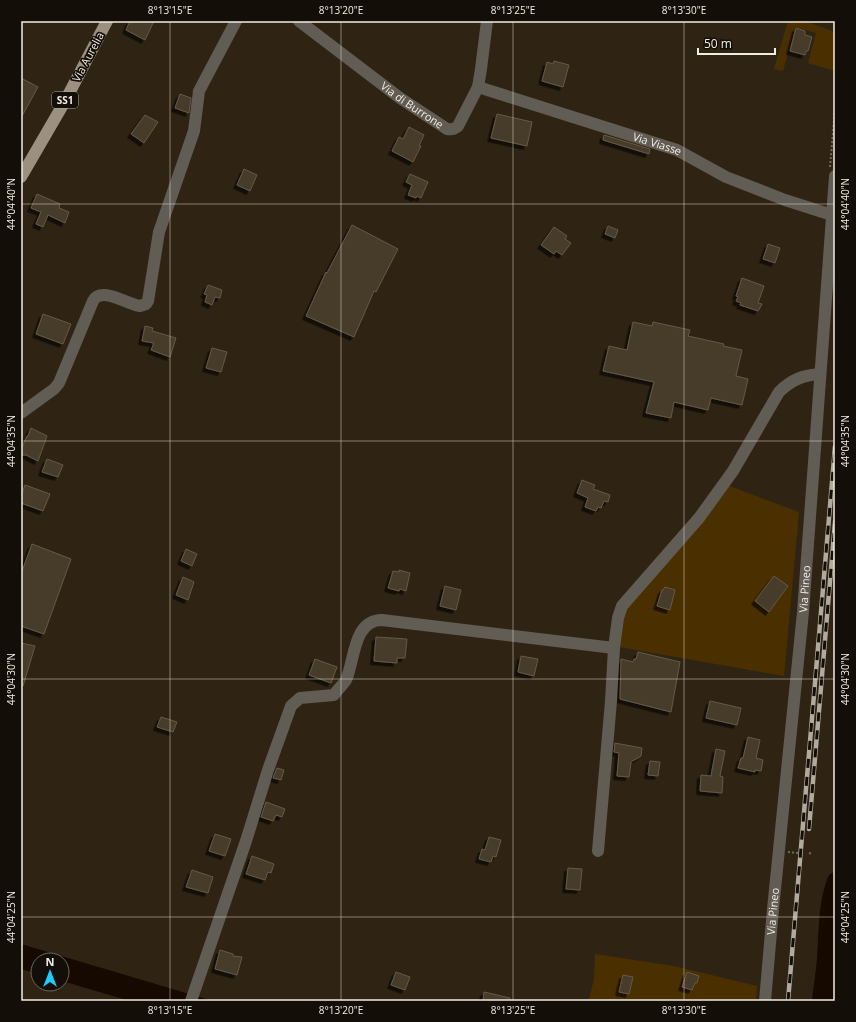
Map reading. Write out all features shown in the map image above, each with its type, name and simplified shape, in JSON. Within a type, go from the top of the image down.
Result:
[{"type":"main road","name":"Via Aurelia","points":[[21,177],[64,103],[107,21]]},
{"type":"street","points":[[21,413],[54,389],[59,383],[95,298],[104,294],[137,306],[143,305],[148,301],[159,232],[194,131],[199,91],[236,21]]},
{"type":"street","name":"Via di Burrone","points":[[299,21],[400,98],[447,129],[453,129],[458,126],[478,86],[487,21]]},
{"type":"street","name":"Via Viasse","points":[[478,86],[677,150],[726,177],[785,200],[832,215]]},
{"type":"street","name":"Via Pineo","points":[[765,1001],[803,612],[835,176]]},
{"type":"street","points":[[598,851],[614,648],[618,618],[622,606],[699,518],[732,471],[778,392],[787,383],[808,375],[820,374]]},
{"type":"street","points":[[192,997],[291,706],[300,698],[334,695],[345,681],[360,635],[365,625],[370,622],[382,620],[614,648]]},
{"type":"path","points":[[809,853],[813,854]]},
{"type":"shaded area","points":[[788,21],[805,21],[835,32],[835,71],[808,63],[816,33],[795,27],[783,71],[774,69]]},
{"type":"shaded area","points":[[729,486],[799,512],[784,676],[619,647],[623,615],[631,601]]},
{"type":"shaded area","points":[[835,871],[835,1001],[812,1001],[817,963],[821,905],[825,884],[829,875]]},
{"type":"shaded area","points":[[21,944],[48,952],[30,952],[30,972],[21,969]]},
{"type":"shaded area","points":[[595,954],[674,966],[757,986],[756,1001],[596,1001],[589,999],[594,979]]},
{"type":"shaded area","points":[[70,959],[213,1001],[130,1001],[70,983]]},
{"type":"building","points":[[130,21],[154,21],[145,40],[126,30]]},
{"type":"building","points":[[796,28],[805,31],[805,35],[812,37],[808,51],[806,51],[805,55],[790,51]]},
{"type":"building","points":[[554,61],[569,65],[563,87],[542,81],[547,62],[553,64]]},
{"type":"building","points":[[21,78],[38,87],[21,118]]},
{"type":"building","points":[[180,94],[191,98],[189,113],[175,108]]},
{"type":"building","points":[[497,114],[532,122],[527,146],[491,138]]},
{"type":"building","points":[[145,115],[158,122],[144,143],[131,134]]},
{"type":"building","points":[[409,127],[424,135],[419,146],[421,146],[413,162],[392,151],[399,137],[403,139]]},
{"type":"building","points":[[604,135],[650,149],[649,154],[603,140]]},
{"type":"building","points":[[244,169],[257,175],[250,191],[237,185]]},
{"type":"building","points":[[410,174],[428,182],[421,198],[408,195],[412,185],[406,182]]},
{"type":"building","points":[[37,194],[60,204],[59,208],[69,212],[65,223],[48,215],[43,227],[36,224],[41,212],[31,208]]},
{"type":"building","points":[[352,225],[398,249],[376,292],[374,291],[354,337],[306,316],[326,272],[327,273]]},
{"type":"building","points":[[608,226],[618,230],[615,238],[605,234]]},
{"type":"building","points":[[554,227],[567,236],[565,239],[571,243],[562,255],[556,251],[554,254],[541,245]]},
{"type":"building","points":[[768,244],[780,248],[775,263],[763,259]]},
{"type":"building","points":[[742,278],[764,286],[758,303],[762,304],[758,311],[740,305],[741,303],[736,301],[738,297],[736,296]]},
{"type":"building","points":[[208,285],[222,290],[220,298],[215,297],[212,305],[205,302],[207,295],[204,294]]},
{"type":"building","points":[[43,314],[71,324],[63,344],[36,334]]},
{"type":"building","points":[[633,322],[652,326],[653,322],[690,330],[688,336],[724,344],[723,346],[742,350],[736,376],[748,379],[742,405],[711,398],[708,410],[674,402],[671,418],[646,413],[654,382],[603,371],[609,346],[627,350]]},
{"type":"building","points":[[145,326],[153,328],[152,331],[176,338],[170,357],[151,350],[154,343],[142,341]]},
{"type":"building","points":[[212,348],[227,352],[221,372],[206,368]]},
{"type":"building","points":[[31,428],[47,436],[38,461],[26,455],[21,455],[21,449]]},
{"type":"building","points":[[47,459],[63,465],[58,477],[42,472]]},
{"type":"building","points":[[582,480],[595,485],[593,489],[610,495],[608,502],[604,501],[601,508],[598,507],[596,511],[585,507],[588,498],[577,493]]},
{"type":"building","points":[[25,485],[50,494],[43,511],[21,503],[21,496]]},
{"type":"building","points":[[32,544],[71,559],[44,634],[21,626],[21,574]]},
{"type":"building","points":[[186,549],[197,554],[192,566],[181,561]]},
{"type":"building","points":[[399,570],[410,573],[406,591],[388,588],[393,571],[399,572]]},
{"type":"building","points":[[774,576],[788,586],[769,612],[755,601]]},
{"type":"building","points":[[183,577],[194,582],[188,600],[176,595]]},
{"type":"building","points":[[445,586],[461,590],[456,610],[440,606]]},
{"type":"building","points":[[665,587],[675,590],[670,610],[657,606],[662,590]]},
{"type":"building","points":[[376,637],[407,639],[405,658],[397,658],[397,663],[374,661]]},
{"type":"building","points":[[21,643],[35,646],[23,686],[21,686]]},
{"type":"building","points":[[638,652],[680,662],[671,712],[620,699],[621,659],[633,662],[634,659],[636,659]]},
{"type":"building","points":[[521,656],[538,659],[534,676],[518,672]]},
{"type":"building","points":[[315,659],[337,667],[331,683],[309,675]]},
{"type":"building","points":[[710,701],[741,708],[737,725],[706,718]]},
{"type":"building","points":[[161,717],[177,722],[173,732],[157,727]]},
{"type":"building","points":[[748,737],[760,740],[756,758],[763,760],[761,771],[755,770],[755,772],[738,768],[741,758],[743,758]]},
{"type":"building","points":[[615,743],[642,748],[641,756],[631,762],[629,777],[617,776],[619,753],[614,752]]},
{"type":"building","points":[[716,749],[725,751],[720,776],[723,777],[722,793],[700,791],[701,775],[711,776]]},
{"type":"building","points":[[650,761],[660,762],[658,776],[648,775]]},
{"type":"building","points":[[277,768],[284,770],[281,780],[273,778]]},
{"type":"building","points":[[266,802],[285,809],[282,817],[276,815],[273,821],[261,817]]},
{"type":"building","points":[[215,834],[231,839],[225,856],[209,851]]},
{"type":"building","points":[[489,837],[501,840],[496,857],[493,856],[491,862],[479,859],[482,849],[485,850]]},
{"type":"building","points":[[252,856],[274,864],[271,873],[268,872],[265,880],[246,874]]},
{"type":"building","points":[[568,868],[582,869],[580,890],[566,889]]},
{"type":"building","points":[[192,870],[213,877],[208,893],[186,887]]},
{"type":"building","points":[[220,950],[233,954],[233,956],[242,957],[237,975],[215,969]]},
{"type":"building","points":[[396,972],[410,977],[405,990],[391,985]]},
{"type":"building","points":[[687,972],[699,976],[697,983],[695,983],[692,990],[682,987]]},
{"type":"building","points":[[623,975],[633,977],[629,994],[619,992]]},
{"type":"building","points":[[484,992],[510,998],[510,1001],[483,1001]]},
{"type":"railway","points":[[788,1001],[835,447]]},
{"type":"railway","points":[[809,829],[835,522]]}]
